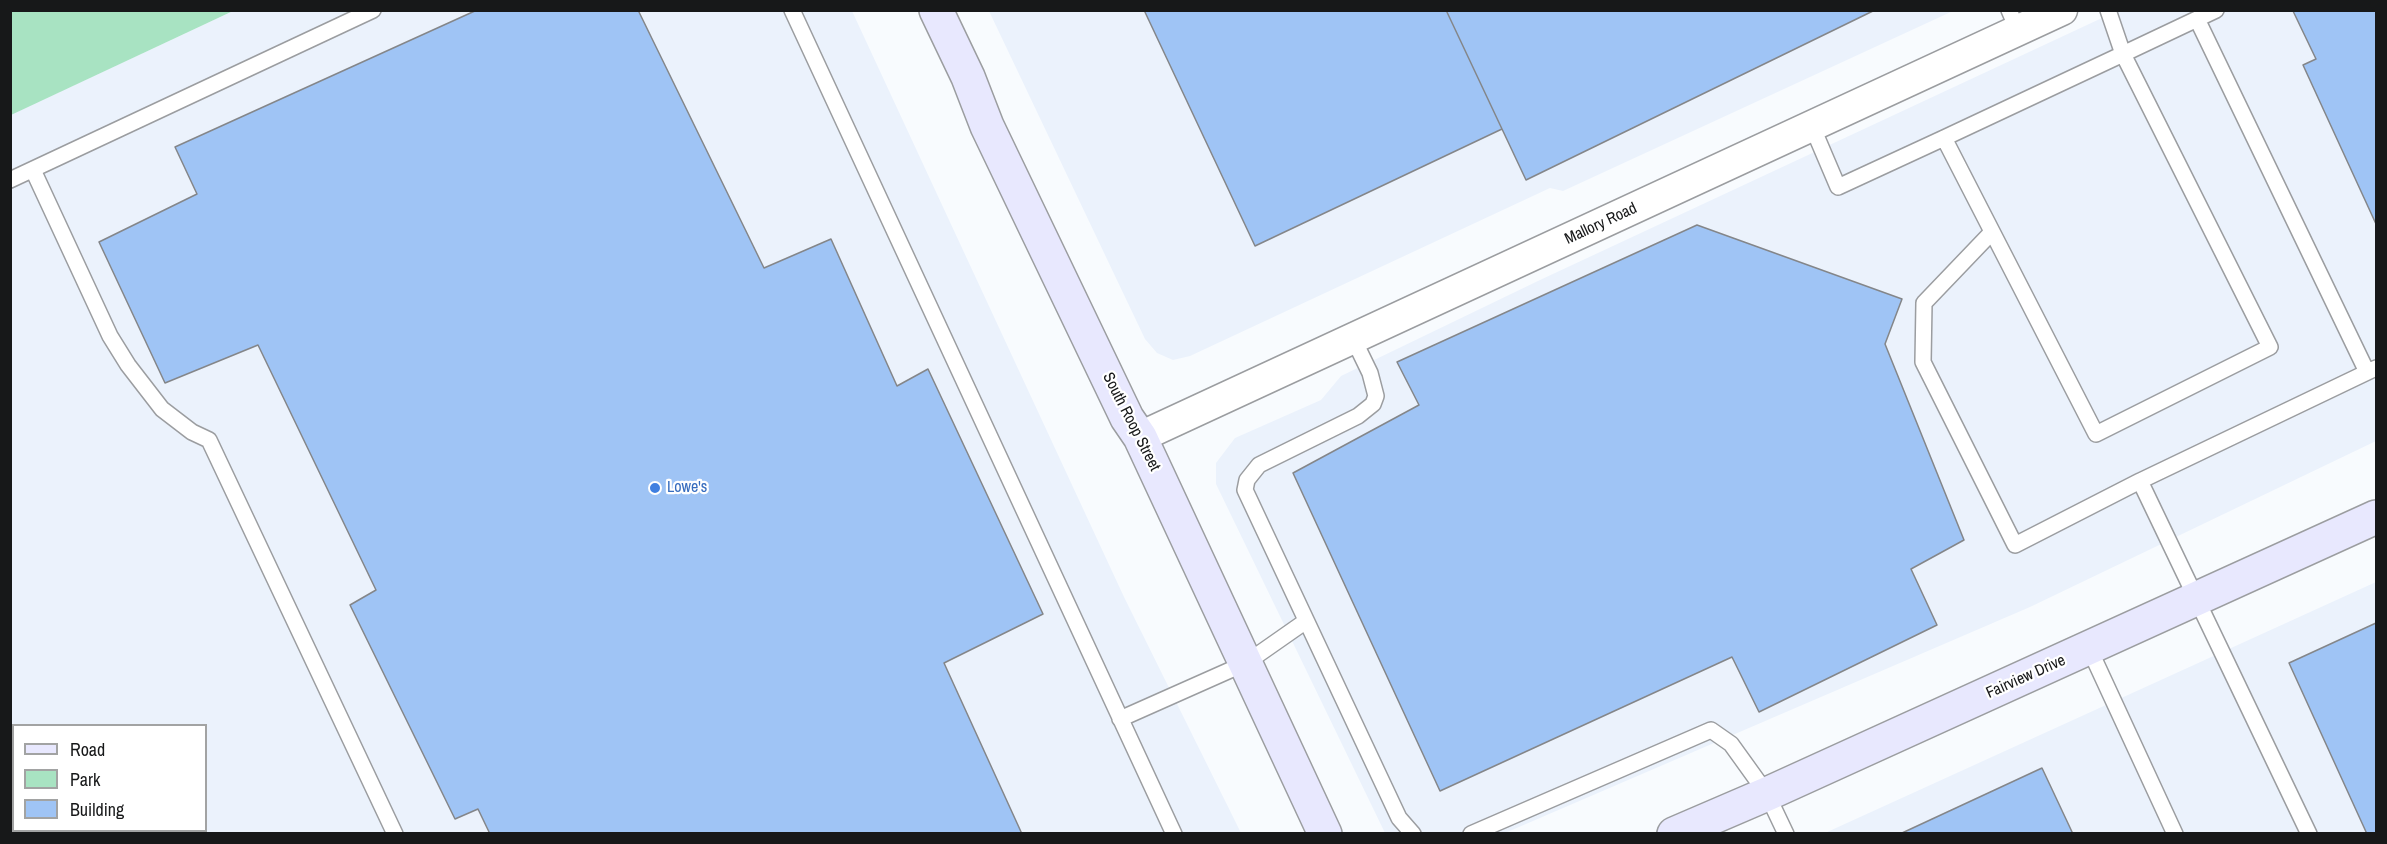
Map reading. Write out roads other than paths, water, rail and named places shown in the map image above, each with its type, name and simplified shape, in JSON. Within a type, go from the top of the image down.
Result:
[{"type":"street","name":"South Roop Street","points":[[936,10],[968,77],[992,137],[1127,418],[1140,436],[1325,834]]},
{"type":"street","name":"Mallory Road","points":[[1140,436],[1812,126],[2013,21],[2062,10]]},
{"type":"street","name":"Fairview Drive","points":[[1674,834],[1767,794],[2376,517]]},
{"type":"lane","points":[[10,180],[373,10]]},
{"type":"lane","points":[[792,10],[1173,834]]},
{"type":"lane","points":[[1944,138],[2096,434],[2271,347],[2123,54],[2108,10]]},
{"type":"lane","points":[[1812,126],[1838,187],[2216,10]]},
{"type":"lane","points":[[1992,232],[1924,303],[1923,362],[2015,545],[2140,481],[2372,370],[2197,19]]},
{"type":"lane","points":[[33,170],[110,336],[128,364],[162,409],[192,432],[209,440],[395,834]]},
{"type":"lane","points":[[1353,338],[1370,373],[1377,396],[1373,404],[1358,416],[1259,465],[1247,480],[1245,490],[1399,819],[1413,834]]},
{"type":"lane","points":[[2140,481],[2309,834]]},
{"type":"lane","points":[[1120,719],[1246,663],[1306,621]]},
{"type":"lane","points":[[2089,648],[2175,834]]},
{"type":"lane","points":[[1471,834],[1711,730],[1731,744],[1767,794],[1785,834]]},
{"type":"place","name":"Lowe's","points":[[655,488]]}]
